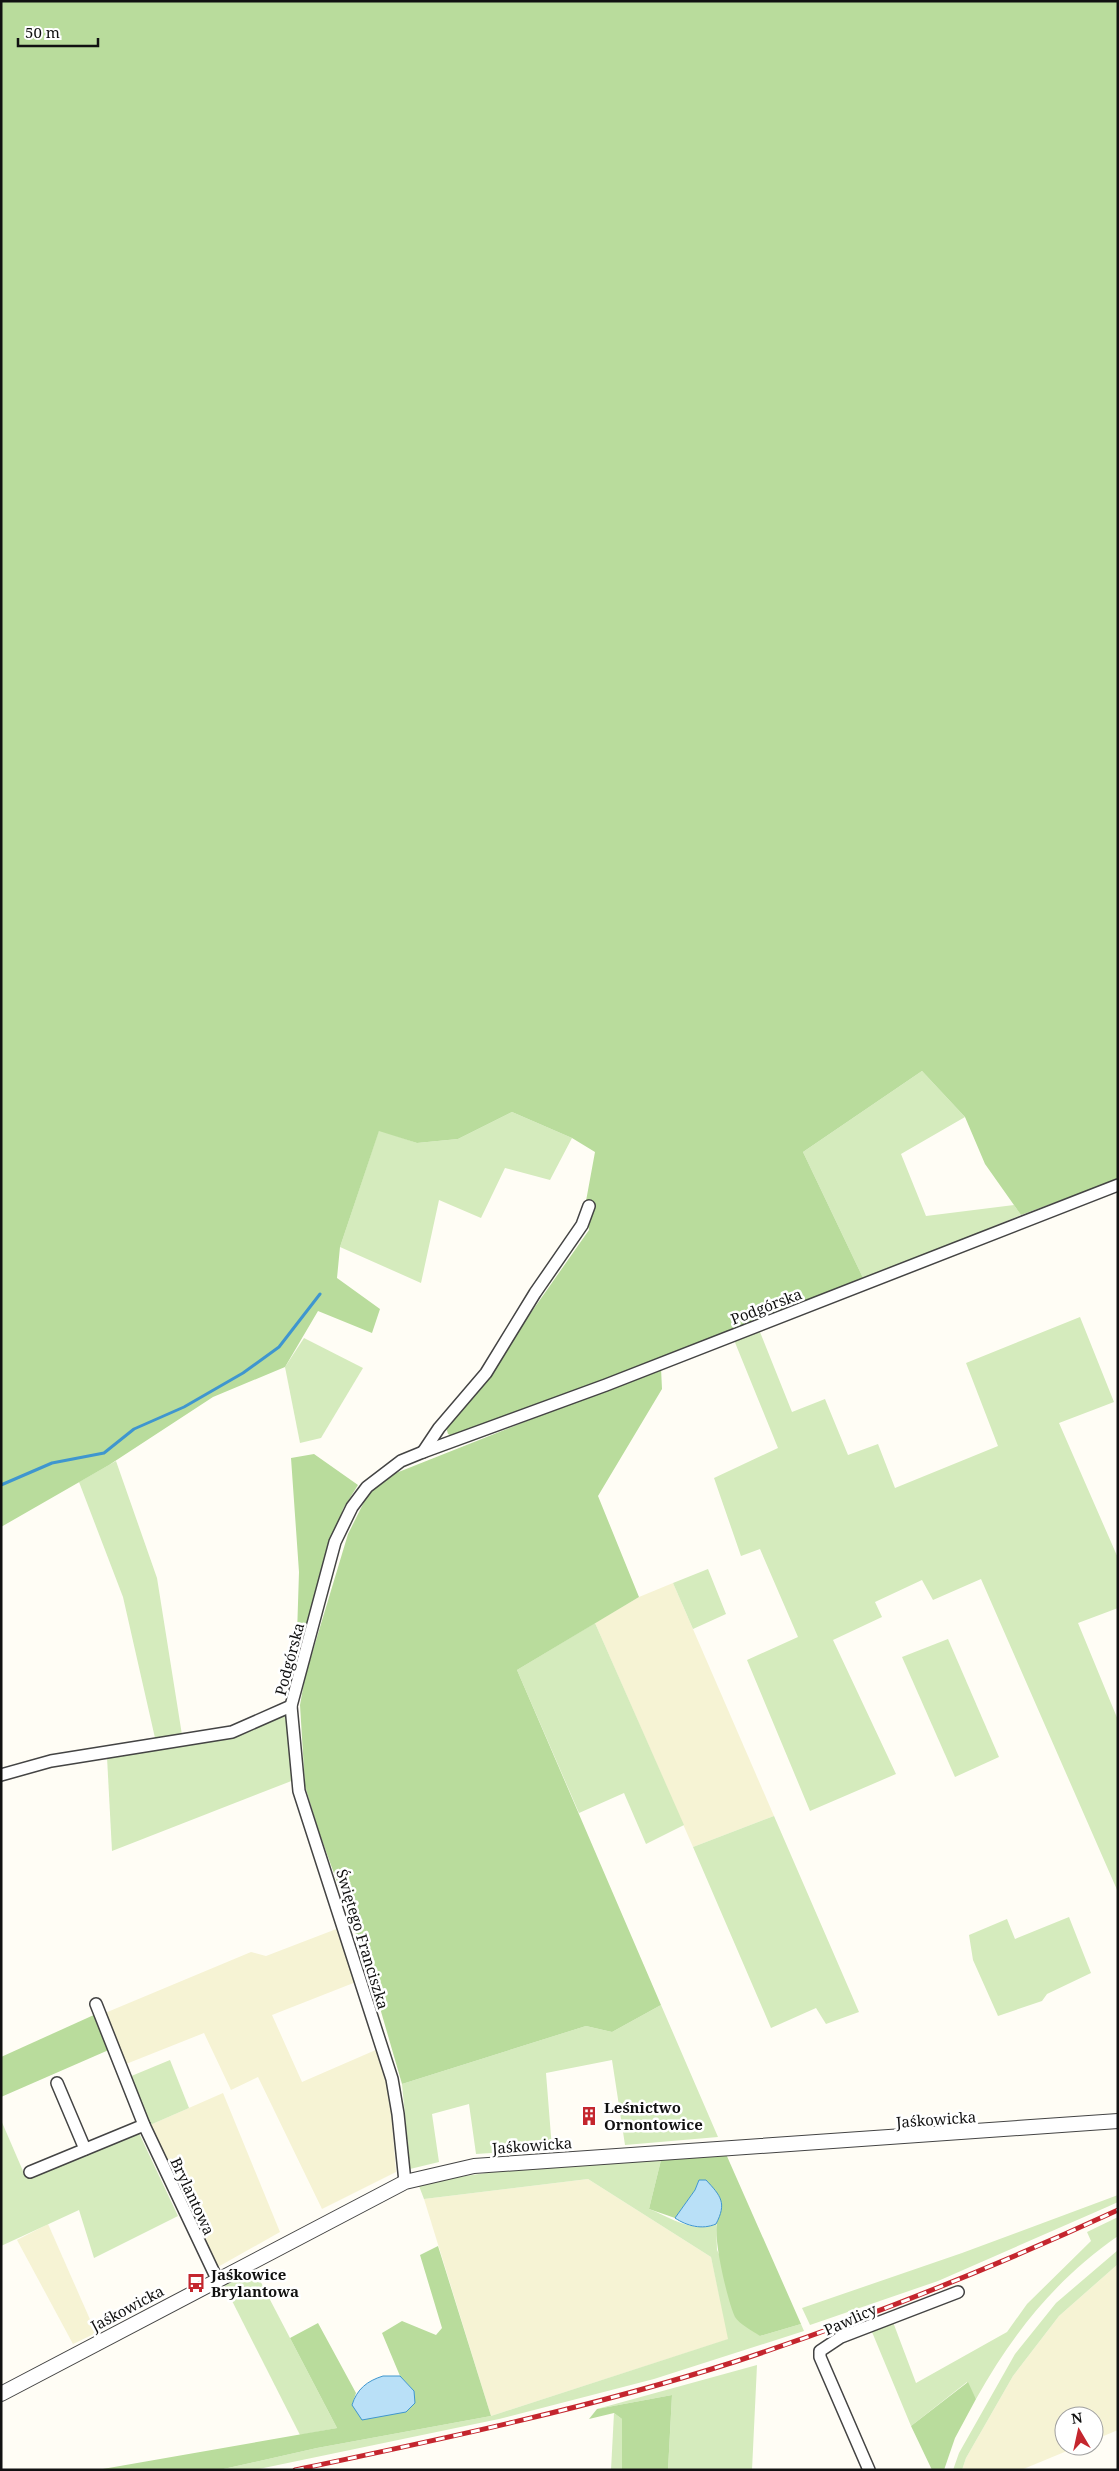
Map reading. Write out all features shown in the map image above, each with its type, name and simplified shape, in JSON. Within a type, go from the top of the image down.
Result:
[{"type":"street","name":"Podgórska","points":[[1,1776],[51,1761],[232,1732],[292,1706],[341,1527],[367,1487],[401,1461],[598,1388],[1118,1185]]},
{"type":"street","points":[[423,1452],[439,1428],[486,1374],[536,1293],[582,1225],[589,1206]]},
{"type":"street","name":"Świętego Franciszka","points":[[292,1706],[299,1791],[392,2079],[398,2114],[405,2182]]},
{"type":"street","name":"Brylantowa","points":[[96,2004],[144,2125],[216,2279]]},
{"type":"street","points":[[57,2083],[85,2150]]},
{"type":"street","name":"Jaśkowicka","points":[[1,2394],[216,2279],[405,2182],[474,2166],[1118,2121]]},
{"type":"street","points":[[30,2172],[144,2125]]},
{"type":"street","name":"Pawlicy","points":[[870,2470],[820,2357],[820,2351],[840,2337],[958,2292]]},
{"type":"shaded area","points":[[673,1583],[774,1816],[693,1847],[595,1623],[639,1597]]},
{"type":"shaded area","points":[[339,1928],[356,1982],[272,2015],[302,2082],[378,2049],[389,2084],[396,2172],[322,2209],[258,2077],[231,2090],[204,2033],[126,2064],[105,2013],[251,1952],[266,1956]]},
{"type":"shaded area","points":[[223,2093],[280,2232],[216,2268],[150,2125]]},
{"type":"shaded area","points":[[588,2179],[711,2257],[729,2339],[491,2416],[424,2199]]},
{"type":"shaded area","points":[[48,2224],[96,2333],[73,2344],[17,2240]]},
{"type":"shaded area","points":[[1118,2264],[1118,2430],[1104,2436],[1104,2406],[1054,2406],[1055,2456],[1021,2470],[962,2470],[966,2458],[1013,2376],[1059,2316]]},
{"type":"green space","points":[[1,1],[1118,1],[1118,1179],[1021,1215],[985,1164],[965,1117],[922,1071],[803,1152],[864,1280],[455,1438],[448,1434],[446,1427],[488,1379],[523,1324],[589,1230],[586,1201],[595,1152],[572,1138],[512,1112],[458,1139],[417,1143],[379,1131],[340,1247],[337,1278],[380,1309],[372,1333],[318,1311],[285,1367],[213,1397],[109,1465],[1,1527]]},
{"type":"green space","points":[[922,1071],[965,1117],[901,1154],[926,1216],[1014,1205],[1021,1215],[864,1280],[803,1152]]},
{"type":"green space","points":[[512,1112],[572,1138],[550,1180],[505,1168],[481,1218],[439,1200],[421,1283],[340,1247],[379,1130],[417,1143],[458,1139]]},
{"type":"green space","points":[[1080,1317],[1114,1402],[1059,1423],[1118,1558],[1118,1608],[1078,1623],[1118,1720],[1118,1892],[981,1579],[933,1600],[922,1580],[875,1602],[882,1617],[833,1640],[896,1774],[810,1811],[747,1660],[798,1637],[760,1549],[741,1556],[714,1478],[778,1448],[734,1340],[760,1332],[792,1412],[825,1399],[848,1455],[878,1444],[895,1488],[998,1446],[966,1363]]},
{"type":"green space","points":[[304,1338],[363,1368],[321,1438],[300,1443],[285,1367]]},
{"type":"green space","points":[[661,1368],[662,1389],[598,1496],[639,1597],[517,1670],[661,2005],[612,2032],[586,2026],[402,2084],[369,1970],[319,1832],[305,1786],[300,1705],[305,1677],[348,1534],[368,1494],[396,1473]]},
{"type":"green space","points":[[314,1454],[358,1485],[343,1509],[296,1665],[299,1572],[291,1458]]},
{"type":"green space","points":[[116,1461],[157,1578],[182,1735],[155,1738],[123,1597],[79,1482]]},
{"type":"green space","points":[[708,1569],[726,1614],[693,1629],[673,1583]]},
{"type":"green space","points":[[595,1623],[684,1825],[646,1844],[624,1793],[579,1813],[517,1670]]},
{"type":"green space","points":[[948,1639],[999,1757],[955,1777],[902,1657]]},
{"type":"green space","points":[[277,1716],[288,1716],[294,1780],[112,1851],[107,1757]]},
{"type":"green space","points":[[774,1816],[859,2012],[826,2024],[816,2008],[771,2028],[693,1847]]},
{"type":"green space","points":[[1069,1917],[1091,1973],[1047,1994],[1042,2001],[998,2016],[973,1960],[969,1935],[1007,1919],[1015,1939]]},
{"type":"green space","points":[[661,2005],[718,2137],[625,2145],[612,2060],[546,2073],[552,2149],[476,2154],[469,2104],[432,2114],[439,2162],[410,2169],[402,2084],[586,2026],[612,2032]]},
{"type":"green space","points":[[96,2014],[111,2049],[1,2097],[1,2057]]},
{"type":"green space","points":[[170,2060],[189,2108],[150,2125],[129,2077]]},
{"type":"green space","points":[[1,2120],[26,2178],[138,2131],[178,2216],[94,2258],[79,2210],[1,2246]]},
{"type":"green space","points":[[726,2154],[801,2324],[760,2336],[737,2320],[732,2309],[718,2252],[716,2226],[718,2219],[699,2180],[695,2190],[675,2218],[649,2209],[661,2160]]},
{"type":"green space","points":[[661,2160],[649,2209],[690,2226],[707,2227],[716,2224],[717,2250],[760,2336],[801,2324],[804,2331],[654,2379],[499,2419],[254,2470],[219,2470],[317,2448],[491,2416],[728,2339],[711,2257],[588,2179],[424,2199],[419,2186],[448,2179],[508,2170]]},
{"type":"green space","points":[[1118,2195],[1118,2202],[938,2281],[810,2325],[802,2308],[962,2253]]},
{"type":"green space","points":[[1118,2217],[1118,2236],[1074,2271],[1037,2309],[1005,2352],[976,2399],[967,2382],[911,2426],[872,2332],[893,2322],[916,2383],[1007,2332],[1027,2304],[1091,2241],[1087,2232]]},
{"type":"green space","points":[[438,2246],[491,2416],[317,2448],[219,2470],[97,2470],[337,2428],[290,2338],[318,2323],[356,2393],[352,2405],[414,2391],[400,2376],[382,2333],[402,2321],[436,2335],[442,2328],[420,2255]]},
{"type":"green space","points":[[1118,2250],[1118,2264],[1059,2316],[1013,2376],[966,2458],[962,2470],[953,2470],[959,2453],[1015,2354],[1056,2303]]},
{"type":"green space","points":[[255,2271],[337,2428],[300,2435],[223,2283]]},
{"type":"green space","points":[[757,2365],[752,2470],[668,2470],[672,2395],[597,2409]]},
{"type":"green space","points":[[968,2382],[976,2399],[955,2438],[944,2470],[932,2470],[911,2426]]},
{"type":"green space","points":[[672,2395],[668,2470],[622,2470],[622,2419],[614,2413],[589,2419],[597,2409]]},
{"type":"green space","points":[[614,2413],[622,2419],[622,2470],[611,2470]]},
{"type":"water","points":[[699,2180],[706,2180],[721,2200],[722,2205],[719,2217],[716,2224],[711,2226],[695,2226],[675,2218],[695,2190]]},
{"type":"water","points":[[383,2376],[400,2376],[414,2391],[415,2403],[406,2412],[362,2420],[352,2405],[354,2399],[363,2386]]},
{"type":"waterway","points":[[1,1485],[52,1463],[104,1453],[134,1429],[184,1407],[243,1373],[279,1347],[320,1294]]},
{"type":"railway","points":[[295,2470],[571,2408],[680,2379],[734,2362],[783,2346],[928,2292],[1118,2210]]},
{"type":"place","name":"Leśnictwo Ornontowice","points":[[589,2116]]},
{"type":"place","name":"Jaśkowice Brylantowa","points":[[196,2283]]}]
